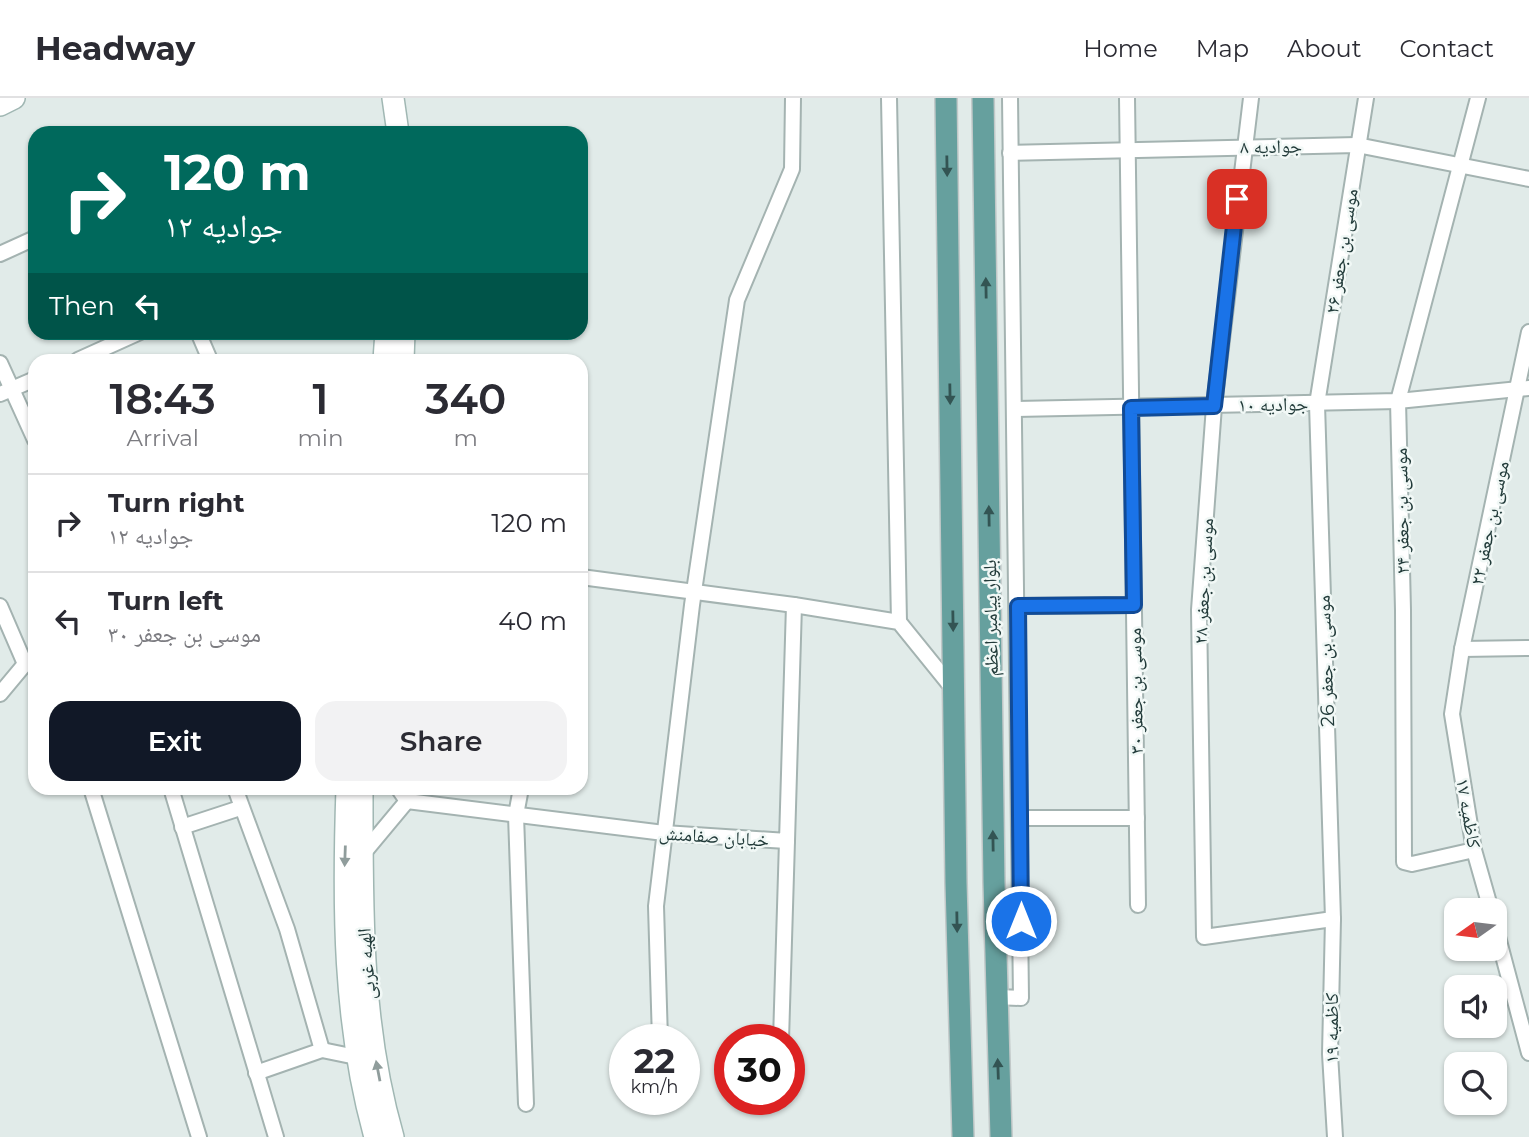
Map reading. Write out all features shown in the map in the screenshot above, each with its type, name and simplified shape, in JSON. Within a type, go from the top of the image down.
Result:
[{"type":"main road","name":"بلوار پیامبر اعظم","points":[[946,98],[963,1137]]},
{"type":"main road","name":"بلوار پیامبر اعظم","points":[[983,98],[996,998],[1001,1137]]},
{"type":"street","points":[[0,105],[14,98]]},
{"type":"street","points":[[381,98],[383,126]]},
{"type":"street","points":[[393,98],[397,126]]},
{"type":"street","points":[[660,1024],[656,906],[694,592],[737,300],[792,169],[793,98]]},
{"type":"street","points":[[889,98],[899,622],[954,690]]},
{"type":"street","points":[[996,998],[1021,998],[1021,818],[1010,98]]},
{"type":"street","name":"موسی بن جعفر ۳۰","points":[[1127,98],[1138,905]]},
{"type":"street","name":"موسی بن جعفر ۲۸","points":[[1251,98],[1214,406],[1199,610],[1204,937],[1333,919]]},
{"type":"street","name":"موسی بن جعفر ۲۶","points":[[1317,404],[1366,98]]},
{"type":"street","name":"موسی بن جعفر ۲۴","points":[[1474,850],[1412,864],[1405,862],[1398,401],[1478,98]]},
{"type":"street","name":"جوادیه ۸","points":[[1010,153],[1357,145],[1529,179]]},
{"type":"street","points":[[0,254],[28,241]]},
{"type":"street","name":"موسی بن جعفر ۲۲","points":[[1452,714],[1462,649],[1523,389],[1529,332]]},
{"type":"street","points":[[107,354],[128,340]]},
{"type":"street","points":[[0,363],[6,391],[28,428]]},
{"type":"street","points":[[6,391],[28,382]]},
{"type":"street","name":"جوادیه ۱۰","points":[[1016,409],[1398,401],[1523,389]]},
{"type":"street","name":"موسی بن جعفر 26","points":[[1317,404],[1333,919]]},
{"type":"street","points":[[588,578],[794,604],[899,622]]},
{"type":"street","name":"خیابان صفامنش","points":[[407,801],[664,833],[787,841],[794,604]]},
{"type":"street","points":[[1018,606],[1134,605]]},
{"type":"street","points":[[0,606],[28,657]]},
{"type":"street","points":[[1462,649],[1529,648]]},
{"type":"street","points":[[0,694],[28,663]]},
{"type":"street","name":"کاظمیه ۱۷","points":[[1452,714],[1474,850],[1488,898]]},
{"type":"street","points":[[93,795],[199,1137]]},
{"type":"street","points":[[173,795],[276,1137]]},
{"type":"street","points":[[237,795],[287,929],[323,1050]]},
{"type":"street","name":"الهیه غربی","points":[[347,795],[344,870],[347,974],[356,1056],[374,1137]]},
{"type":"street","name":"الهیه غربی","points":[[362,795],[362,907],[370,1032],[393,1137]]},
{"type":"street","points":[[362,855],[407,801],[403,795]]},
{"type":"street","points":[[520,795],[516,815],[526,1104]]},
{"type":"street","points":[[182,827],[240,808]]},
{"type":"street","points":[[1021,818],[1137,818]]},
{"type":"street","points":[[781,1024],[787,841]]},
{"type":"street","name":"کاظمیه ۱۹","points":[[1333,919],[1330,1054],[1335,1137]]},
{"type":"street","points":[[1504,961],[1529,1053]]},
{"type":"street","points":[[256,1073],[323,1050],[356,1056]]},
{"type":"route","points":[[1021,921],[1018,606],[1134,605],[1131,408],[1214,406],[1237,199]]}]
